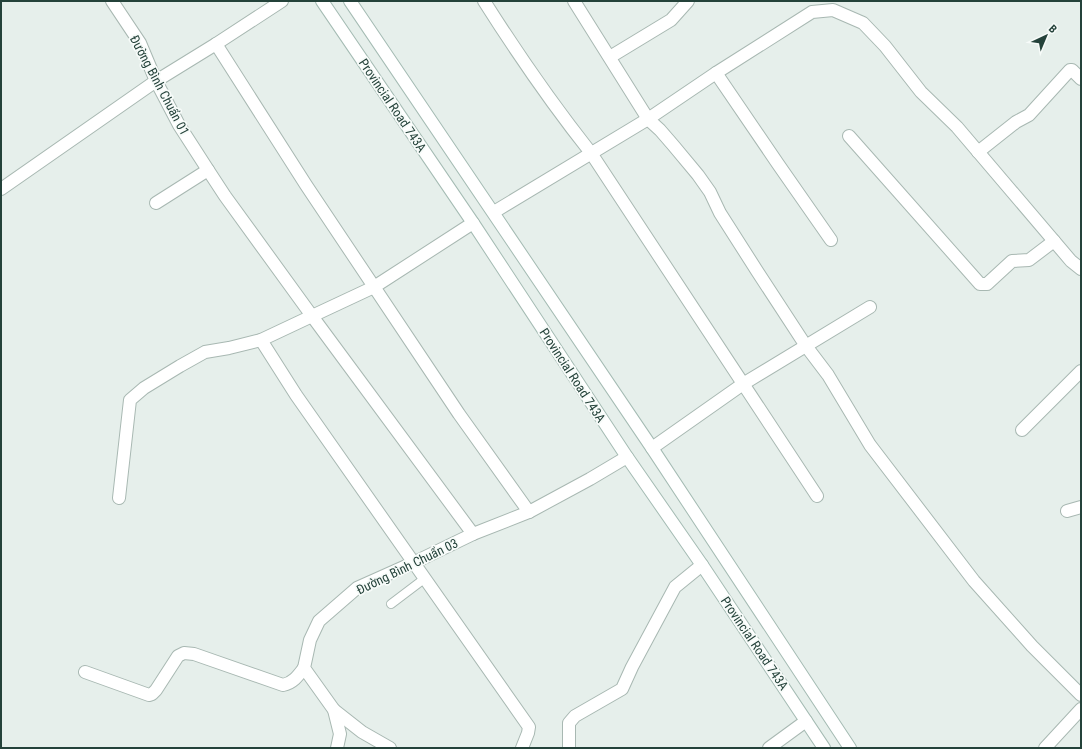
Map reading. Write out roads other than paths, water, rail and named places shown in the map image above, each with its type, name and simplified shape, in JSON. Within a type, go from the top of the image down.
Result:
[{"type":"street","name":"Đường Bình Chuẩn 01","points":[[112,1],[140,43],[156,81],[179,125],[225,196],[473,534]]},
{"type":"street","points":[[1,188],[156,81],[282,1]]},
{"type":"street","name":"Provincial Road 743A","points":[[322,1],[824,748]]},
{"type":"street","name":"Provincial Road 743A","points":[[350,1],[652,448],[850,748]]},
{"type":"street","points":[[484,1],[563,118],[591,154],[817,496]]},
{"type":"street","points":[[574,1],[648,119],[664,135],[706,186],[720,213],[806,346],[828,375],[870,445],[974,581],[1032,646],[1081,695]]},
{"type":"street","points":[[610,57],[671,20],[688,1]]},
{"type":"street","points":[[494,212],[648,119],[716,73],[812,12],[833,10],[863,23],[885,46],[921,92],[957,127],[1071,261],[1080,266]]},
{"type":"street","points":[[216,44],[306,185],[374,287],[459,414],[529,512]]},
{"type":"street","points":[[978,152],[1016,122],[1029,115],[1070,70],[1072,70],[1081,79]]},
{"type":"street","points":[[716,73],[831,240]]},
{"type":"street","points":[[849,136],[980,284],[987,284],[1012,261],[1029,260],[1054,241]]},
{"type":"street","points":[[156,203],[208,170]]},
{"type":"street","points":[[119,498],[130,400],[144,388],[206,352],[261,340],[374,287],[472,223]]},
{"type":"street","points":[[652,448],[743,384],[870,307]]},
{"type":"street","points":[[261,340],[296,395],[529,727],[522,748]]},
{"type":"street","points":[[1022,430],[1081,371]]},
{"type":"street","name":"Đường Bình Chuẩn 03","points":[[304,668],[310,640],[319,621],[357,588],[473,534],[529,512],[590,479],[627,456]]},
{"type":"street","points":[[1067,511],[1081,507]]},
{"type":"street","points":[[569,748],[569,723],[575,716],[622,689],[632,667],[675,587],[702,565]]},
{"type":"street","points":[[85,672],[152,694],[178,656],[184,653],[194,654],[283,685],[289,684],[295,680],[304,668],[334,710],[362,732],[390,748]]},
{"type":"street","points":[[1045,748],[1081,709]]},
{"type":"street","points":[[334,710],[340,734],[337,748]]},
{"type":"street","points":[[769,748],[806,721]]},
{"type":"lane","points":[[391,604],[424,579]]}]
